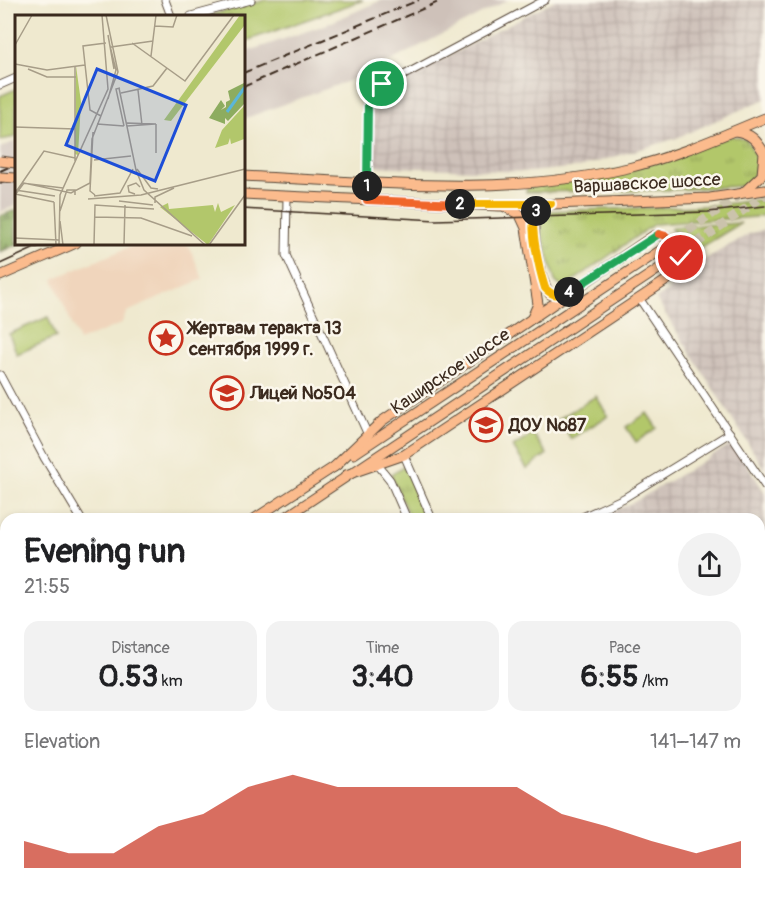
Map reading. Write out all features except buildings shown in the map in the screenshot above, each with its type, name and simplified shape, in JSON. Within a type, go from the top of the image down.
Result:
[{"type":"main road","name":"Варшавское шоссе","points":[[244,176],[508,186],[582,177],[630,168],[765,118]]},
{"type":"main road","points":[[733,131],[746,132],[752,136],[764,153],[762,175],[742,193]]},
{"type":"main road","points":[[0,161],[15,163]]},
{"type":"main road","points":[[0,177],[15,178]]},
{"type":"main road","name":"Варшавское шоссе","points":[[244,194],[500,206],[710,198],[765,190]]},
{"type":"main road","points":[[551,204],[538,208],[533,218],[542,278],[550,294],[557,295],[572,291]]},
{"type":"main road","points":[[500,206],[520,215],[526,228],[538,304],[536,314],[528,322]]},
{"type":"main road","points":[[334,467],[382,421],[653,236],[661,233],[666,236],[681,258],[682,270],[404,455],[346,475]]},
{"type":"main road","points":[[0,276],[74,244]]},
{"type":"main road","name":"Каширское шоссе","points":[[263,513],[664,248]]},
{"type":"main road","name":"Каширское шоссе","points":[[292,513],[672,260]]},
{"type":"street","points":[[165,0],[171,15]]},
{"type":"street","points":[[195,15],[251,0]]},
{"type":"street","points":[[367,200],[368,102],[374,91],[545,0]]},
{"type":"street","points":[[0,85],[15,78]]},
{"type":"street","points":[[287,197],[286,255],[368,435]]},
{"type":"street","points":[[639,298],[765,486]]},
{"type":"street","points":[[0,375],[45,459],[77,513]]},
{"type":"street","points":[[591,513],[624,498],[730,433]]},
{"type":"street","points":[[404,455],[429,513]]},
{"type":"street","points":[[378,465],[390,480],[404,513]]},
{"type":"shaded area","points":[[382,0],[508,0],[362,76],[244,119],[244,53],[325,25]]},
{"type":"shaded area","points":[[555,0],[765,0],[765,99],[674,139],[580,167],[529,172],[371,166],[371,104],[375,95]]},
{"type":"shaded area","points":[[15,141],[15,206],[0,212],[0,148]]},
{"type":"shaded area","points":[[765,229],[765,470],[656,299],[691,275],[697,264],[749,234]]},
{"type":"shaded area","points":[[137,244],[184,244],[189,246],[203,279],[127,312],[121,324],[79,341],[53,279]]},
{"type":"shaded area","points":[[730,445],[736,447],[765,493],[765,513],[609,513],[634,502]]},
{"type":"green space","points":[[266,0],[363,0],[244,42],[244,15],[211,15]]},
{"type":"green space","points":[[15,89],[15,137],[0,140],[0,96]]},
{"type":"green space","points":[[732,136],[747,140],[758,161],[753,177],[742,186],[668,190],[526,192],[527,187],[589,179]]},
{"type":"green space","points":[[765,199],[765,215],[654,224],[566,286],[559,285],[555,281],[538,219],[540,214],[547,211],[708,206]]},
{"type":"green space","points":[[15,210],[15,244],[18,244],[0,252],[0,216]]},
{"type":"green space","points":[[741,223],[690,254],[671,229],[672,227]]},
{"type":"green space","points":[[48,317],[56,337],[17,354],[9,334]]},
{"type":"green space","points":[[596,396],[608,416],[571,439],[559,419]]},
{"type":"green space","points":[[647,413],[657,428],[636,442],[626,427]]},
{"type":"green space","points":[[533,434],[547,454],[527,469],[513,447]]},
{"type":"green space","points":[[403,466],[425,513],[407,513],[391,475]]},
{"type":"tunnel","points":[[666,246],[743,193]]},
{"type":"tunnel","points":[[674,259],[765,195]]},
{"type":"tram line","points":[[244,209],[436,220],[708,212],[765,206]]},
{"type":"tram line","points":[[0,264],[44,244]]},
{"type":"railway","points":[[244,73],[419,0]]},
{"type":"railway","points":[[244,87],[443,0]]},
{"type":"railway","points":[[0,171],[15,164]]},
{"type":"railway","points":[[0,183],[15,176]]},
{"type":"place","name":"Жертвам теракта 13 сентября 1999 г.","points":[[166,338]]},
{"type":"place","name":"Лицей №504","points":[[227,393]]},
{"type":"place","name":"ДОУ №87","points":[[486,425]]},
{"type":"route","points":[[382,84],[374,91],[368,102],[367,200],[500,206],[551,204],[538,208],[533,218],[542,278],[550,294],[557,295],[572,291],[653,236],[661,233],[666,236],[681,258]]}]
